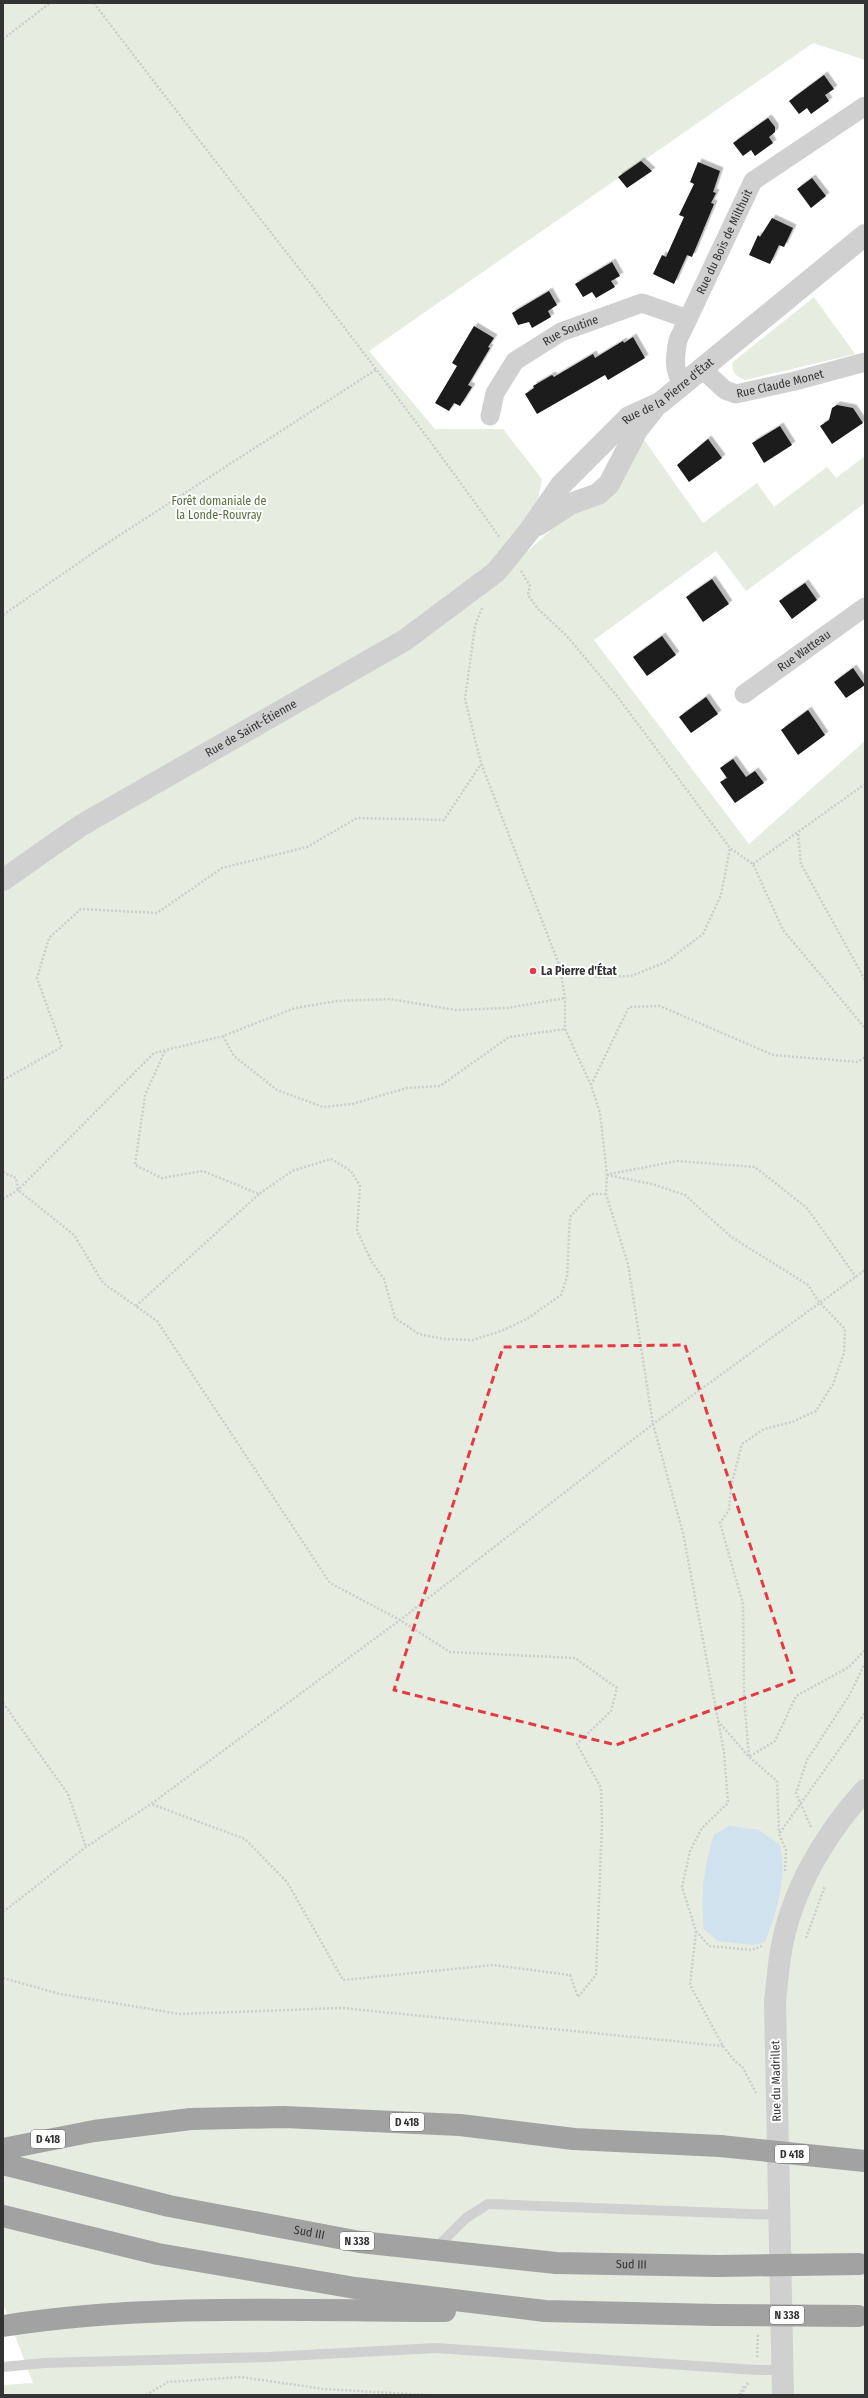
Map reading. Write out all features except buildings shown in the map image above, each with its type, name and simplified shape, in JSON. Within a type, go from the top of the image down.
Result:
[{"type":"highway","name":"D 418","points":[[3,2149],[94,2130],[191,2119],[284,2117],[460,2125],[574,2139],[720,2146],[865,2161]]},
{"type":"highway","name":"Sud III","points":[[3,2164],[169,2206],[360,2242],[556,2263],[718,2266],[862,2264]]},
{"type":"highway","name":"N 338","points":[[3,2216],[158,2254],[355,2288],[545,2311],[716,2315],[862,2316]]},
{"type":"highway","points":[[3,2326],[103,2314],[186,2310],[545,2311]]},
{"type":"street","name":"Rue du Bois de Milthuit","points":[[682,384],[677,375],[674,359],[678,340],[753,181],[865,106]]},
{"type":"street","name":"Rue de la Pierre d'État","points":[[496,572],[530,530],[561,485],[629,417],[660,403],[865,235]]},
{"type":"street","name":"Rue Soutine","points":[[490,416],[495,393],[515,361],[561,332],[642,303],[688,319]]},
{"type":"street","name":"Rue Claude Monet","points":[[702,369],[725,390],[736,394],[795,382],[865,362]]},
{"type":"street","points":[[530,530],[570,504],[598,494],[609,484],[637,430],[660,403]]},
{"type":"street","name":"Rue de Saint-Étienne","points":[[3,880],[80,826],[404,640],[496,572]]},
{"type":"street","name":"Rue Watteau","points":[[744,694],[865,607]]},
{"type":"street","name":"Rue du Madrillet","points":[[783,2395],[775,2002],[781,1950],[793,1909],[814,1860],[834,1826],[865,1790]]},
{"type":"lane","points":[[434,2250],[466,2218],[488,2204],[779,2215]]},
{"type":"lane","points":[[3,2367],[44,2363],[268,2357],[436,2348],[756,2370],[782,2370]]},
{"type":"path","points":[[3,39],[50,3]]},
{"type":"path","points":[[94,3],[270,234],[377,369],[511,554],[530,586],[528,595],[538,610],[566,635],[616,696],[730,848],[753,864],[783,930],[865,1028]]},
{"type":"path","points":[[3,615],[106,544],[377,369]]},
{"type":"path","points":[[483,606],[475,626],[465,699],[481,763],[560,967],[566,998],[564,1029],[591,1085],[600,1113],[607,1175],[606,1194],[628,1264],[653,1424],[683,1533],[724,1752],[728,1802],[702,1828],[690,1851],[682,1888],[696,1931],[709,1946],[752,1950],[765,1944]]},
{"type":"path","points":[[3,1080],[62,1047],[37,978],[49,938],[81,909],[157,913],[222,868],[307,847],[357,818],[444,820],[481,763]]},
{"type":"path","points":[[753,864],[798,834],[865,784]]},
{"type":"path","points":[[798,834],[801,864],[865,980]]},
{"type":"path","points":[[560,967],[598,977],[631,976],[666,962],[703,934],[721,895],[730,848]]},
{"type":"path","points":[[3,1199],[18,1190],[154,1053],[223,1036],[295,1008],[337,1001],[390,999],[455,1010],[507,1008],[566,998]]},
{"type":"path","points":[[591,1085],[629,1007],[660,1006],[774,1055],[858,1062],[865,1057]]},
{"type":"path","points":[[223,1036],[234,1056],[277,1090],[323,1107],[352,1104],[408,1088],[440,1086],[509,1037],[564,1029]]},
{"type":"path","points":[[165,1051],[145,1095],[135,1165],[162,1178],[203,1171],[259,1194]]},
{"type":"path","points":[[136,1306],[259,1194],[292,1171],[331,1159],[351,1171],[360,1186],[357,1231],[372,1262],[384,1280],[396,1318],[419,1334],[444,1339],[473,1340],[501,1331],[527,1319],[561,1295],[567,1277],[570,1217],[591,1194],[606,1194]]},
{"type":"path","points":[[607,1175],[677,1161],[755,1167],[807,1208],[856,1277]]},
{"type":"path","points":[[3,1172],[16,1178],[18,1190],[74,1235],[103,1283],[157,1321],[330,1583],[400,1620],[450,1652],[575,1658],[617,1688],[611,1711],[577,1744],[601,1788],[602,1824],[596,1976],[578,1997],[570,1975],[493,1965],[343,1980],[287,1882],[245,1839],[151,1804]]},
{"type":"path","points":[[607,1175],[652,1184],[685,1195],[730,1236],[808,1285],[819,1302],[845,1329],[844,1353],[833,1384],[816,1411],[792,1422],[764,1429],[742,1444],[731,1486],[729,1510],[720,1522],[743,1604],[744,1698],[749,1757]]},
{"type":"path","points":[[3,1912],[86,1847],[151,1804],[400,1620],[653,1424],[865,1270]]},
{"type":"path","points":[[749,1757],[776,1741],[796,1696],[849,1667],[865,1650]]},
{"type":"path","points":[[800,1804],[796,1793],[807,1760],[850,1694],[865,1663]]},
{"type":"path","points":[[3,1703],[68,1794],[86,1847]]},
{"type":"path","points":[[717,1720],[749,1757],[778,1781],[779,1834]]},
{"type":"path","points":[[805,1942],[827,1881]]},
{"type":"path","points":[[696,1931],[690,1984],[723,2046],[732,2059],[743,2068],[759,2099]]},
{"type":"path","points":[[3,1978],[60,1994],[180,2014],[342,2008],[723,2046]]},
{"type":"path","points":[[146,2395],[168,2382],[241,2377],[324,2389],[428,2395]]},
{"type":"highlighted area","points":[[685,1345],[794,1680],[616,1745],[394,1690],[503,1347]]},
{"type":"green space","name":"Forêt domaniale de la Londe-Rouvray","points":[[3,3],[865,3],[865,60],[813,43],[369,351],[435,429],[503,429],[542,479],[528,551],[564,518],[642,437],[703,523],[757,483],[774,507],[827,467],[836,478],[865,456],[865,503],[746,591],[716,551],[594,640],[749,844],[865,741],[865,2395],[3,2395],[3,2385],[33,2383],[3,2304]]},
{"type":"green space","points":[[814,297],[855,354],[745,380],[734,373],[733,362]]},
{"type":"water","points":[[729,1826],[759,1830],[780,1845],[783,1870],[780,1895],[765,1942],[753,1945],[718,1941],[704,1929],[702,1905],[705,1869],[714,1835]]},
{"type":"place","name":"La Pierre d'État","points":[[533,971]]}]
